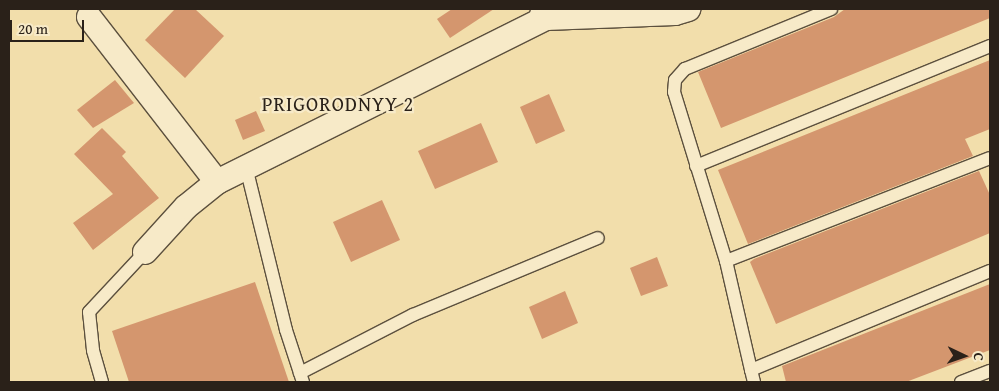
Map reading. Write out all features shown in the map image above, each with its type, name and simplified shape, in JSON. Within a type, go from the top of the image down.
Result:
[{"type":"street","points":[[146,252],[186,207],[217,182],[546,12],[675,14],[688,9]]},
{"type":"street","points":[[89,17],[217,182]]},
{"type":"lane","points":[[830,9],[685,68],[675,80],[674,92],[726,261],[753,376],[990,271]]},
{"type":"lane","points":[[696,166],[990,46]]},
{"type":"lane","points":[[726,261],[990,158]]},
{"type":"lane","points":[[246,167],[286,330],[301,378],[413,315],[598,238]]},
{"type":"lane","points":[[102,382],[93,350],[89,312],[146,252]]},
{"type":"lane","points":[[961,382],[990,371]]},
{"type":"building","points":[[175,9],[195,9],[224,36],[185,78],[145,40]]},
{"type":"building","points":[[452,9],[494,9],[450,38],[437,19]]},
{"type":"building","points":[[845,9],[990,9],[990,18],[721,128],[698,72],[834,17]]},
{"type":"building","points":[[990,60],[990,129],[965,139],[973,156],[748,244],[718,170]]},
{"type":"building","points":[[115,80],[134,103],[93,128],[77,110]]},
{"type":"building","points":[[549,94],[565,131],[536,144],[520,107]]},
{"type":"building","points":[[256,111],[265,131],[243,140],[235,120]]},
{"type":"building","points":[[481,123],[498,162],[435,189],[418,151]]},
{"type":"building","points":[[102,128],[126,152],[122,156],[159,198],[93,250],[73,223],[113,194],[74,154]]},
{"type":"building","points":[[979,171],[990,195],[990,233],[776,324],[750,262]]},
{"type":"building","points":[[382,200],[400,240],[351,262],[333,222]]},
{"type":"building","points":[[657,257],[668,286],[641,296],[630,268]]},
{"type":"building","points":[[255,282],[289,382],[129,382],[112,331]]},
{"type":"building","points":[[990,284],[990,350],[906,382],[786,382],[782,366]]},
{"type":"building","points":[[565,291],[578,323],[542,339],[529,307]]},
{"type":"district","name":"PRIGORODNYY 2","points":[[338,103]]}]
